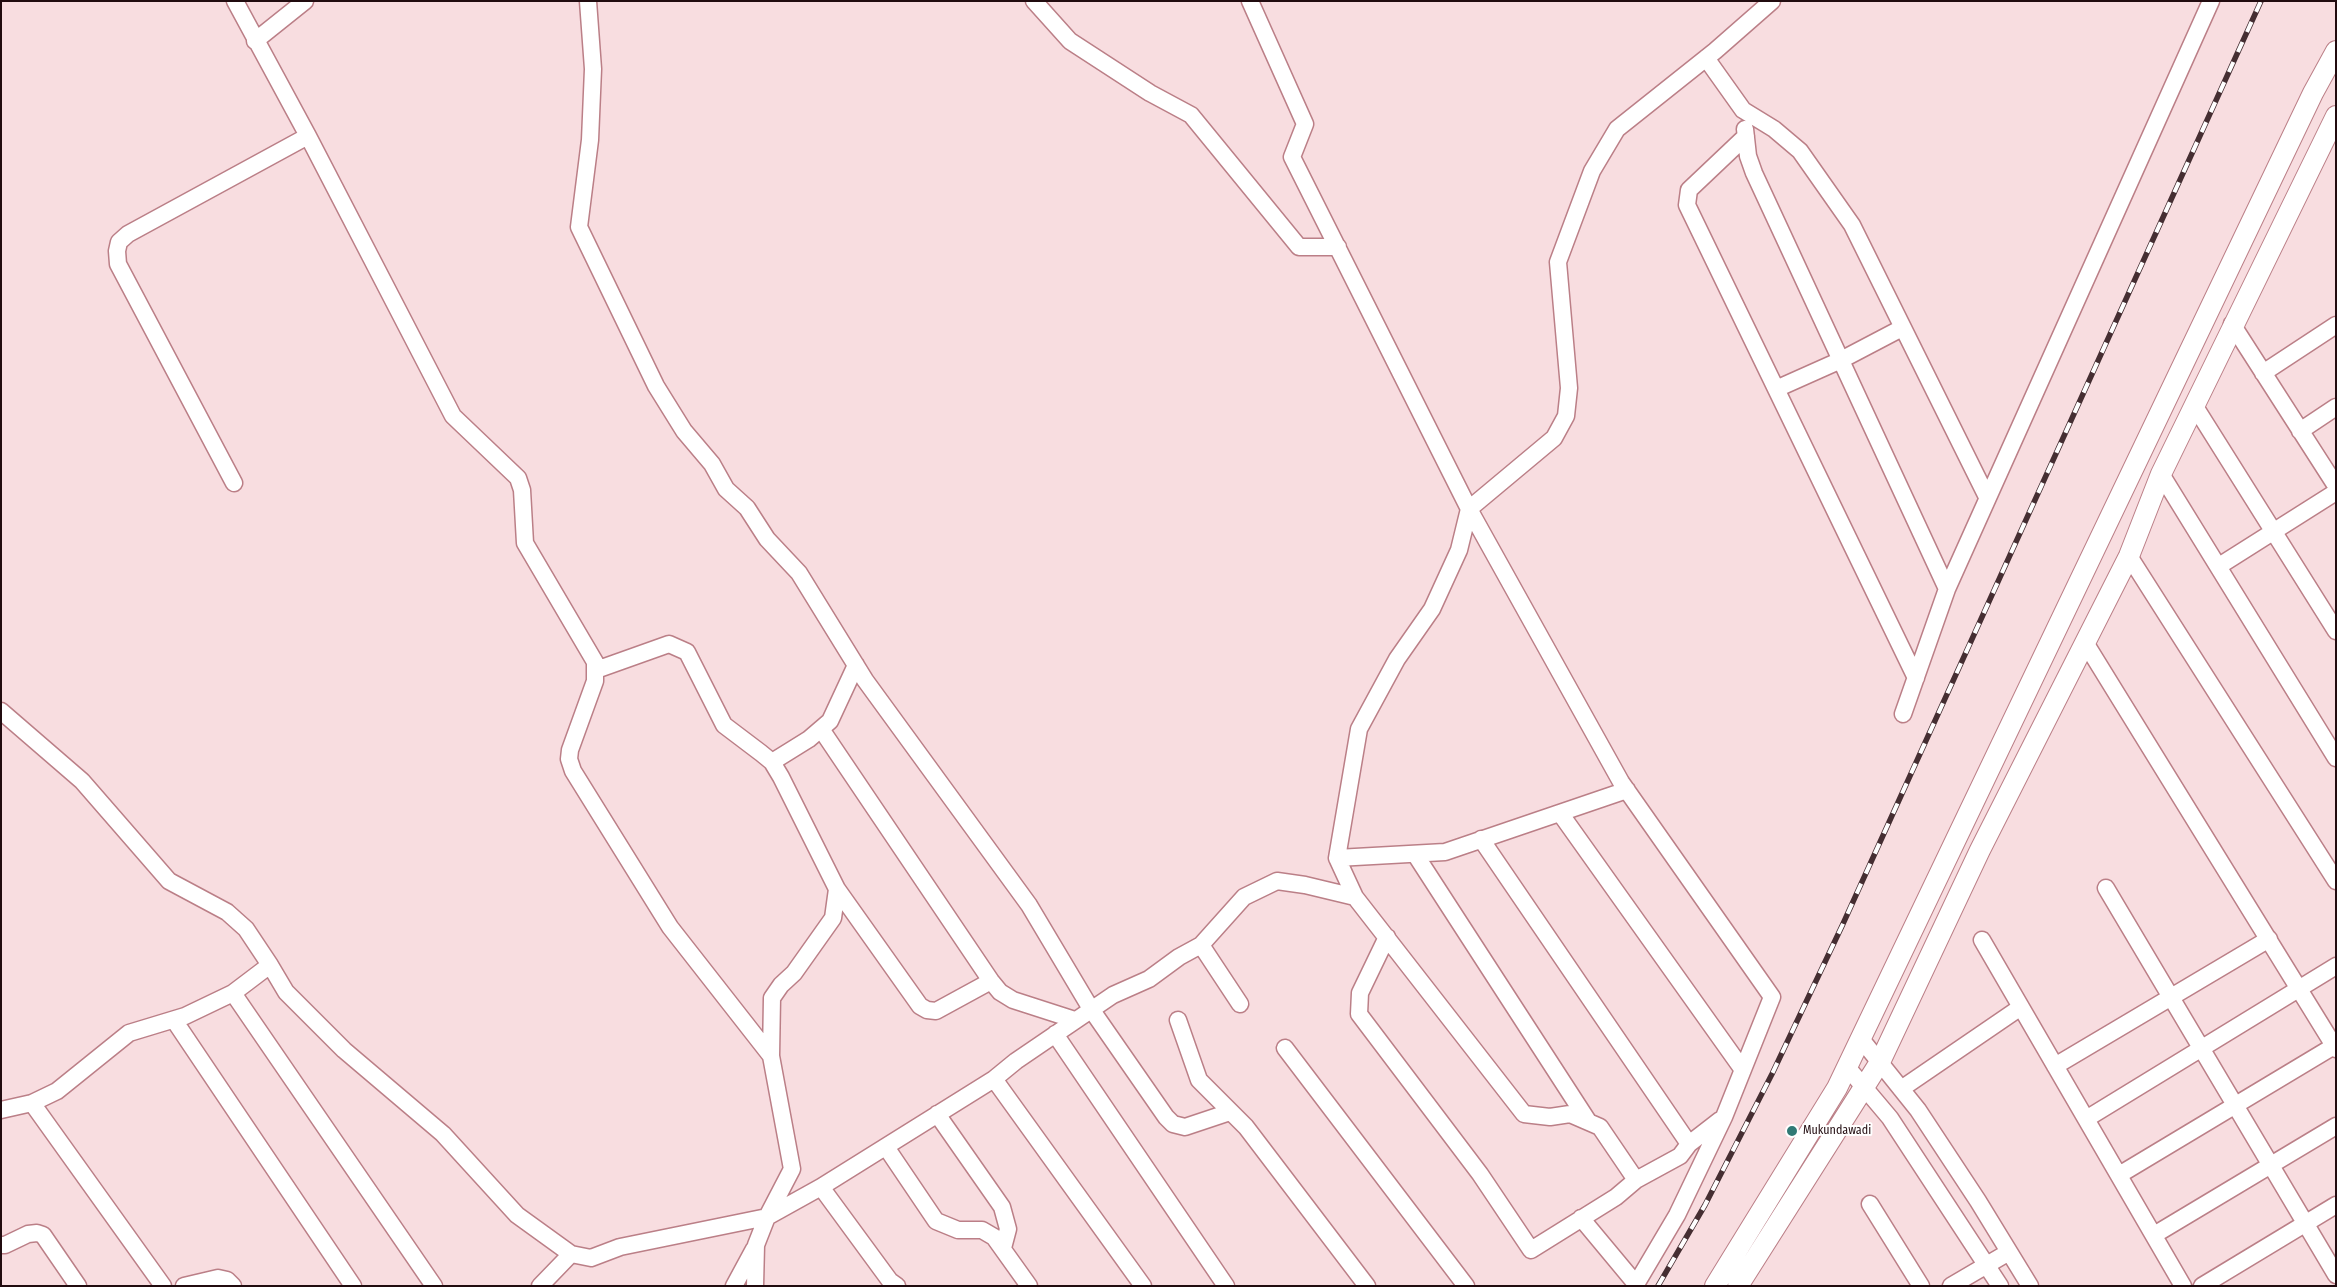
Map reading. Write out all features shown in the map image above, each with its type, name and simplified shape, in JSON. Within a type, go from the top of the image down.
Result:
[{"type":"street","points":[[235,1],[308,136],[453,416],[518,478],[522,490],[525,543],[595,662],[595,681],[570,750],[569,759],[573,771],[670,928],[771,1056]]},
{"type":"street","points":[[255,40],[305,1]]},
{"type":"street","points":[[588,1],[594,69],[590,140],[580,226],[656,386],[684,431],[712,464],[726,489],[747,508],[767,539],[799,573],[856,665],[1029,905],[1091,1009],[1173,1124],[1185,1127],[1230,1112]]},
{"type":"street","points":[[1034,1],[1070,41],[1150,93],[1191,115],[1299,247],[1338,247]]},
{"type":"street","points":[[1250,1],[1305,124],[1292,157],[1469,509],[1627,790],[1772,997],[1724,1117],[1677,1215],[1636,1285],[1581,1218]]},
{"type":"street","points":[[1636,1180],[1600,1127],[1570,1114],[1550,1117],[1524,1114],[1355,897],[1337,858],[1359,729],[1397,659],[1432,609],[1459,550],[1469,509],[1554,438],[1566,416],[1568,388],[1558,262],[1592,171],[1618,129],[1706,58],[1772,1]]},
{"type":"street","points":[[1903,714],[1948,589],[1987,497],[2211,1]]},
{"type":"street","points":[[1715,1286],[1837,1088],[2313,94],[2331,79],[2336,51]]},
{"type":"street","points":[[1706,58],[1743,110],[1774,129],[1800,151],[1852,226],[1987,497]]},
{"type":"street","points":[[1738,1286],[1866,1087],[1880,1062],[1980,850],[2129,556],[2160,474],[2232,324],[2334,123],[2313,94]]},
{"type":"street","points":[[1743,110],[1748,156],[1754,173],[1948,589]]},
{"type":"street","points":[[234,483],[118,264],[117,251],[119,242],[128,234],[308,136]]},
{"type":"street","points":[[1746,136],[1689,190],[1687,205],[1916,678]]},
{"type":"street","points":[[2232,324],[2336,486]]},
{"type":"street","points":[[2263,373],[2336,325]]},
{"type":"street","points":[[1776,389],[1841,360],[1902,328]]},
{"type":"street","points":[[2194,405],[2336,631]]},
{"type":"street","points":[[2300,431],[2336,407]]},
{"type":"street","points":[[2160,474],[2219,566],[2336,758]]},
{"type":"street","points":[[2219,566],[2274,533],[2336,492]]},
{"type":"street","points":[[2129,556],[2336,881]]},
{"type":"street","points":[[596,670],[668,644],[681,648],[692,659],[724,725],[772,762],[782,777],[837,889],[920,1006],[927,1010],[936,1011],[991,982]]},
{"type":"street","points":[[2086,644],[2335,1047],[2119,1175]]},
{"type":"street","points":[[772,762],[821,729],[830,720],[856,665]]},
{"type":"street","points":[[1,712],[82,781],[169,881],[227,912],[246,930],[286,992],[344,1050],[443,1134],[517,1215],[571,1254],[591,1258],[620,1247],[767,1217],[821,1187],[994,1079],[1016,1061],[1113,995],[1149,979],[1179,957],[1201,945],[1244,897],[1277,881],[1305,885],[1355,897]]},
{"type":"street","points":[[821,729],[991,982],[1000,992],[1013,1000],[1076,1020]]},
{"type":"street","points":[[1337,858],[1445,852],[1627,790]]},
{"type":"street","points":[[1560,813],[1743,1070]]},
{"type":"street","points":[[1481,839],[1689,1144]]},
{"type":"street","points":[[1414,854],[1588,1122]]},
{"type":"street","points":[[2106,888],[2336,1275]]},
{"type":"street","points":[[734,1286],[792,1169],[771,1056],[772,998],[780,985],[794,974],[833,918],[837,889]]},
{"type":"street","points":[[1387,937],[1360,993],[1359,1014],[1480,1174],[1531,1250],[1616,1197],[1636,1180],[1680,1156],[1689,1144],[1724,1117]]},
{"type":"street","points":[[2055,1066],[2268,939]]},
{"type":"street","points":[[1982,940],[2183,1286]]},
{"type":"street","points":[[1201,945],[1240,1004]]},
{"type":"street","points":[[1,1110],[32,1102],[58,1091],[129,1033],[174,1020],[233,993],[270,965]]},
{"type":"street","points":[[2086,1119],[2336,966]]},
{"type":"street","points":[[233,993],[434,1286]]},
{"type":"street","points":[[1901,1089],[2021,1007]]},
{"type":"street","points":[[174,1020],[353,1286]]},
{"type":"street","points":[[1178,1020],[1199,1080],[1246,1127],[1367,1286]]},
{"type":"street","points":[[1055,1034],[1226,1286]]},
{"type":"street","points":[[1861,1039],[1924,1118],[2030,1286]]},
{"type":"street","points":[[1285,1048],[1466,1286]]},
{"type":"street","points":[[1847,1067],[1866,1087],[1890,1118],[2000,1286]]},
{"type":"street","points":[[994,1079],[1144,1286]]},
{"type":"street","points":[[32,1102],[163,1286]]},
{"type":"street","points":[[937,1114],[1002,1207],[1008,1228],[1003,1248]]},
{"type":"street","points":[[2154,1236],[2336,1126]]},
{"type":"street","points":[[886,1147],[936,1221],[958,1230],[982,1230],[994,1237],[1029,1286]]},
{"type":"street","points":[[821,1187],[890,1281],[897,1286]]},
{"type":"street","points":[[1870,1204],[1921,1286]]},
{"type":"street","points":[[2202,1286],[2336,1205]]},
{"type":"street","points":[[1,1244],[5,1245],[28,1234],[37,1233],[43,1235],[78,1286]]},
{"type":"street","points":[[756,1244],[756,1285]]},
{"type":"street","points":[[1951,1286],[2009,1252]]},
{"type":"street","points":[[540,1286],[571,1254]]},
{"type":"street","points":[[184,1286],[218,1278],[226,1280],[233,1286]]},
{"type":"street","points":[[2331,1286],[2336,1283]]},
{"type":"railway","points":[[1658,1286],[1705,1205],[1772,1074],[1842,926],[2261,1]]},
{"type":"place","name":"Mukundawadi","points":[[1792,1131]]}]
